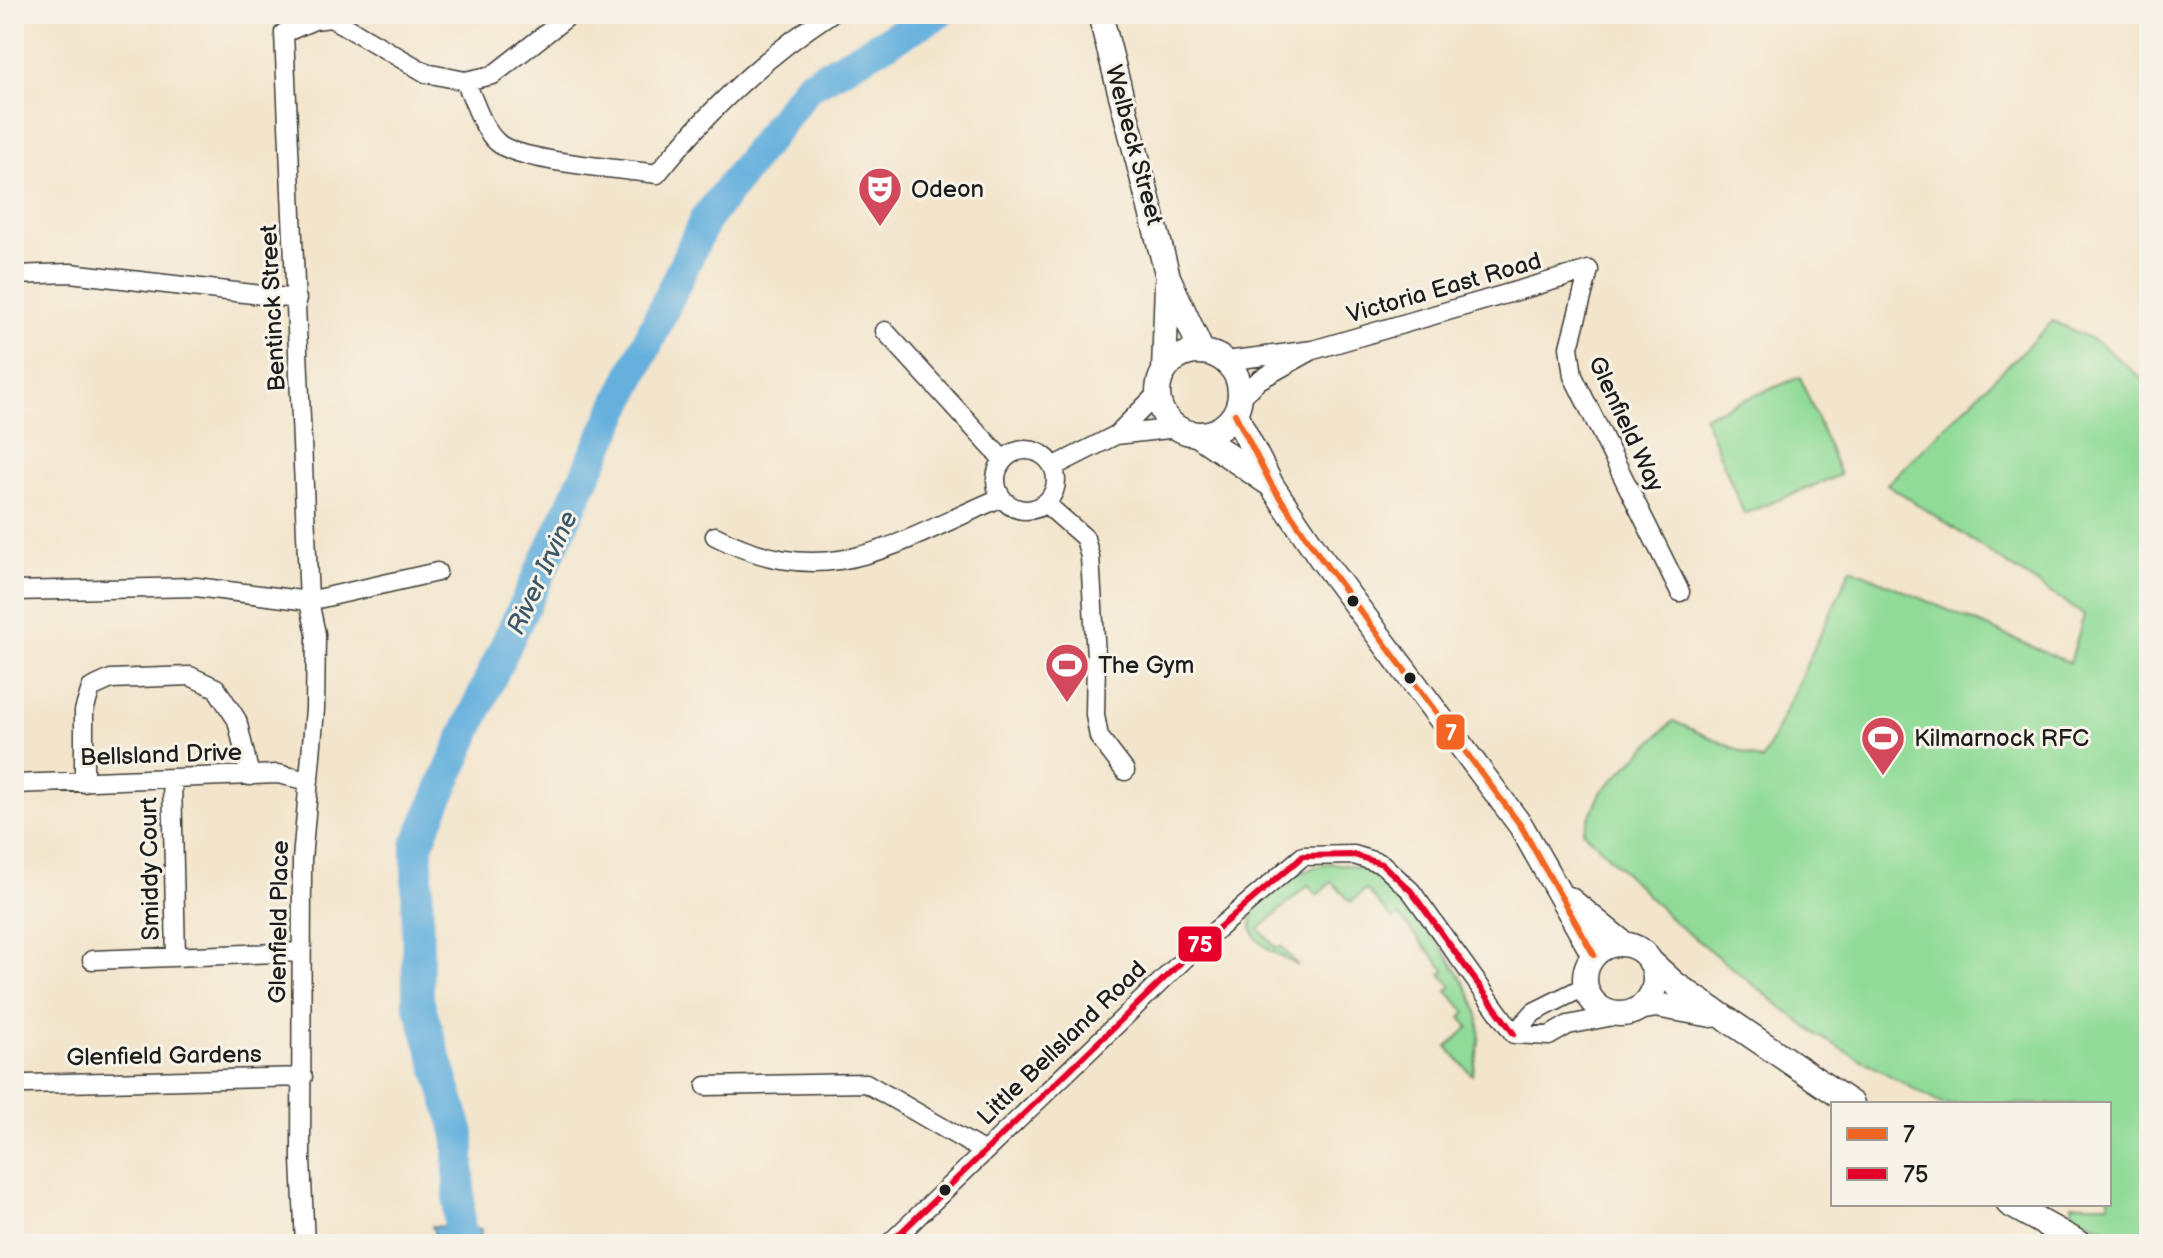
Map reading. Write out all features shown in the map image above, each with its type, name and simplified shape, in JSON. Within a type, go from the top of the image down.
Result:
[{"type":"main road","name":"Welbeck Street","points":[[1100,14],[1168,277],[1202,352]]},
{"type":"main road","name":"Welbeck Street","points":[[1161,382],[1168,277]]},
{"type":"main road","points":[[1272,486],[1187,431],[1160,406],[1161,382],[1180,357],[1202,352],[1225,361],[1237,378],[1237,406],[1272,486],[1358,609],[1521,826],[1594,955]]},
{"type":"main road","points":[[1187,431],[1219,429],[1237,406]]},
{"type":"main road","points":[[1558,890],[1624,944]]},
{"type":"main road","points":[[1726,1018],[1656,1005],[1631,1011],[1603,1009],[1590,996],[1586,986],[1588,965],[1594,955],[1613,944],[1635,947],[1675,984],[1726,1018],[1849,1102]]},
{"type":"main road","points":[[1631,1011],[1647,1001],[1655,982],[1651,962]]},
{"type":"main road","points":[[2013,1206],[2081,1244]]},
{"type":"street","points":[[301,19],[331,16],[426,73],[465,81],[493,75],[571,14]]},
{"type":"street","points":[[465,81],[495,141],[505,148],[540,157],[657,174],[693,129],[797,35],[830,14]]},
{"type":"street","name":"Bentinck Street","points":[[301,19],[284,33],[284,50],[309,601]]},
{"type":"street","name":"Victoria East Road","points":[[1225,361],[1313,350],[1589,270]]},
{"type":"street","name":"Glenfield Way","points":[[1589,270],[1569,347],[1573,376],[1680,592]]},
{"type":"street","points":[[14,275],[70,273],[297,299]]},
{"type":"street","points":[[885,331],[1003,460]]},
{"type":"street","name":"Victoria East Road","points":[[1237,406],[1259,380],[1313,350]]},
{"type":"street","points":[[1053,467],[1116,435],[1161,382]]},
{"type":"street","points":[[1116,435],[1187,431]]},
{"type":"street","points":[[1030,450],[1039,453],[1053,467],[1055,487],[1045,503],[1037,509],[1017,509],[1000,498],[995,478],[1003,460],[1011,454],[1030,450]]},
{"type":"street","points":[[715,536],[745,552],[798,564],[845,561],[879,552],[1000,498]]},
{"type":"street","points":[[1045,503],[1085,538],[1096,656],[1095,715],[1099,737],[1125,771]]},
{"type":"street","points":[[14,591],[196,587],[309,601],[437,572]]},
{"type":"street","name":"Glenfield Place","points":[[305,1244],[302,860],[316,634],[309,601]]},
{"type":"street","points":[[84,783],[84,711],[91,688],[111,679],[190,676],[216,688],[237,720],[250,776]]},
{"type":"street","name":"Bellsland Drive","points":[[14,784],[278,774],[309,781]]},
{"type":"street","name":"Smiddy Court","points":[[172,780],[176,957]]},
{"type":"street","name":"Little Bellsland Road","points":[[889,1244],[1202,942],[1303,856],[1354,855],[1382,864],[1411,891],[1514,1034]]},
{"type":"street","points":[[92,960],[301,952]]},
{"type":"street","points":[[1514,1034],[1534,1012],[1586,986]]},
{"type":"street","points":[[1514,1034],[1549,1036],[1568,1025],[1631,1011]]},
{"type":"street","name":"Glenfield Gardens","points":[[26,1084],[303,1077]]},
{"type":"street","points":[[706,1086],[866,1083],[983,1151]]},
{"type":"green space","points":[[2053,321],[2100,343],[2149,385],[2149,1244],[2136,1244],[2072,1213],[2072,1206],[2111,1206],[2111,1102],[1937,1102],[1817,1035],[1674,922],[1583,831],[1602,791],[1673,721],[1762,761],[1851,568],[2070,663],[2084,615],[1887,484]]},
{"type":"green space","points":[[1800,377],[1840,475],[1744,514],[1704,416]]},
{"type":"green space","points":[[1330,863],[1366,870],[1389,885],[1448,957],[1470,994],[1478,1017],[1479,1042],[1472,1075],[1447,1047],[1469,1027],[1461,1017],[1466,1012],[1447,991],[1452,986],[1441,974],[1445,970],[1399,916],[1393,920],[1366,889],[1351,902],[1332,882],[1317,895],[1308,885],[1259,929],[1275,947],[1281,946],[1298,966],[1256,938],[1252,920],[1265,898],[1292,878]]},
{"type":"water","points":[[432,1226],[481,1229],[480,1244],[438,1244]]},
{"type":"waterway","name":"River Irvine","points":[[459,1244],[459,1134],[418,1000],[417,845],[489,681],[705,220],[808,86],[937,14]]},
{"type":"transit line","name":"7","points":[[1235,414],[1272,486],[1320,557],[1521,826],[1594,955]]},
{"type":"transit line","name":"75","points":[[889,1244],[1202,942],[1303,856],[1354,855],[1382,864],[1411,891],[1514,1034]]},
{"type":"place","name":"Odeon","points":[[880,228]]},
{"type":"place","name":"The Gym","points":[[1067,704]]},
{"type":"place","name":"Kilmarnock RFC","points":[[1883,777]]}]
